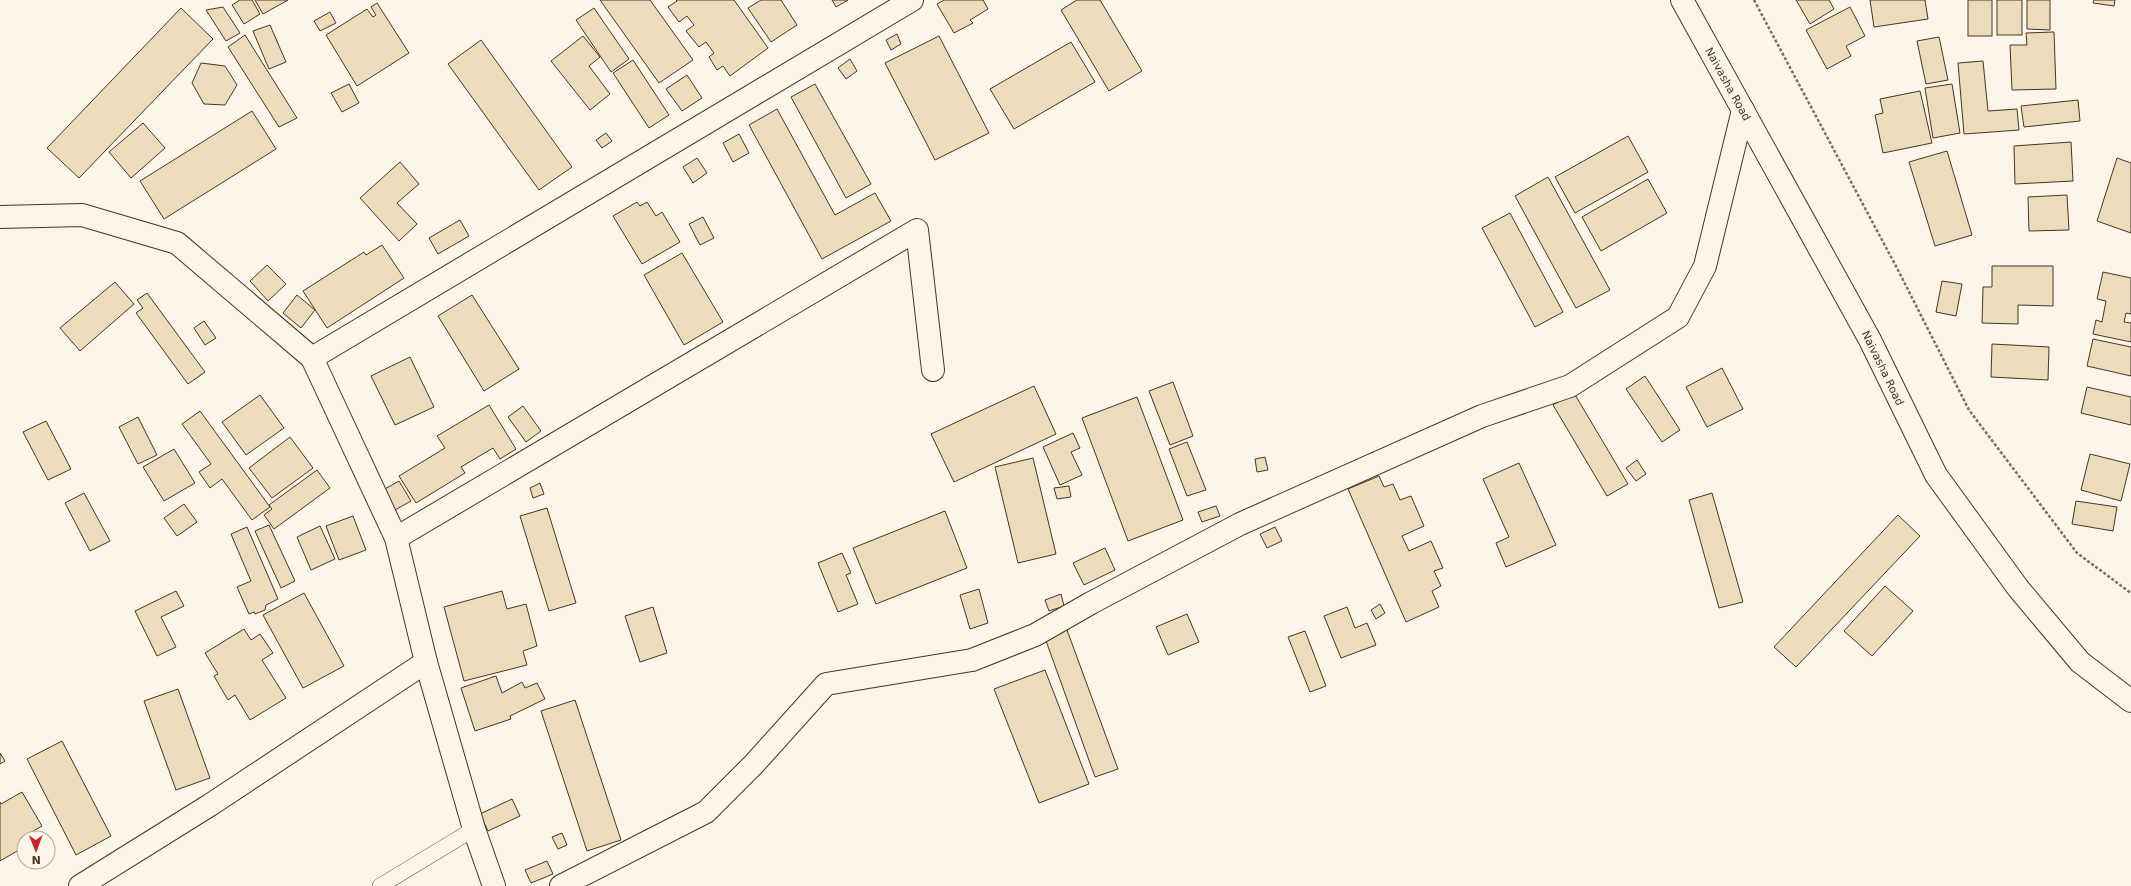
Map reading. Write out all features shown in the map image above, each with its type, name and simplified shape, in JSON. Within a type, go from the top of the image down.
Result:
[{"type":"street","points":[[312,358],[912,0]]},
{"type":"street","name":"Naivasha Road","points":[[1682,0],[1870,340],[1936,475],[2018,588],[2080,662],[2131,701]]},
{"type":"street","points":[[560,886],[706,812],[754,764],[826,684],[972,660],[1034,635],[1240,524],[1482,416],[1570,386],[1678,316],[1705,266],[1743,110]]},
{"type":"street","points":[[0,217],[82,215],[177,243],[312,358],[396,538],[426,662],[474,829],[494,886]]},
{"type":"street","points":[[396,538],[917,230],[933,370]]},
{"type":"street","points":[[80,886],[210,805],[426,662]]},
{"type":"lane","points":[[380,886],[474,829]]},
{"type":"path","points":[[1754,0],[1898,270],[1969,410],[2076,553],[2131,593]]},
{"type":"building","points":[[240,0],[252,0],[260,14],[244,24],[232,5]]},
{"type":"building","points":[[255,0],[288,0],[263,14]]},
{"type":"building","points":[[600,0],[650,0],[693,60],[659,83]]},
{"type":"building","points":[[676,0],[734,0],[768,48],[730,76],[723,66],[717,70],[709,57],[714,53],[706,42],[699,47],[686,31],[694,25],[687,16],[679,22],[668,7],[677,1]]},
{"type":"building","points":[[761,0],[781,0],[797,25],[771,42],[748,8]]},
{"type":"building","points":[[832,0],[848,0],[836,7]]},
{"type":"building","points":[[944,0],[983,0],[988,9],[970,20],[973,23],[954,33],[937,4]]},
{"type":"building","points":[[1077,0],[1100,0],[1142,71],[1109,91],[1061,10]]},
{"type":"building","points":[[1796,0],[1829,0],[1834,9],[1810,24]]},
{"type":"building","points":[[1870,0],[1925,0],[1928,19],[1874,27]]},
{"type":"building","points":[[1968,0],[1992,0],[1992,36],[1968,36]]},
{"type":"building","points":[[1997,0],[2022,0],[2022,35],[1997,35]]},
{"type":"building","points":[[2027,0],[2050,0],[2050,30],[2027,29]]},
{"type":"building","points":[[2094,0],[2115,0],[2114,6],[2093,3]]},
{"type":"building","points":[[377,3],[409,53],[357,86],[326,35],[367,9],[373,17],[376,15],[371,7]]},
{"type":"building","points":[[223,7],[240,33],[226,41],[206,10]]},
{"type":"building","points":[[1850,7],[1865,36],[1846,46],[1851,56],[1827,69],[1806,30]]},
{"type":"building","points":[[181,8],[213,39],[79,178],[47,148]]},
{"type":"building","points":[[594,8],[629,59],[611,72],[576,20]]},
{"type":"building","points":[[330,12],[336,23],[320,31],[314,21]]},
{"type":"building","points":[[270,25],[286,62],[269,69],[253,31]]},
{"type":"building","points":[[2054,32],[2056,89],[2012,90],[2010,45],[2027,45],[2026,33]]},
{"type":"building","points":[[897,34],[901,44],[891,50],[886,40]]},
{"type":"building","points":[[245,35],[297,118],[279,127],[228,47]]},
{"type":"building","points":[[583,36],[600,57],[589,66],[610,94],[590,110],[551,61]]},
{"type":"building","points":[[939,36],[989,133],[935,160],[885,63]]},
{"type":"building","points":[[1939,37],[1948,80],[1926,84],[1917,41]]},
{"type":"building","points":[[481,40],[572,167],[539,190],[448,64]]},
{"type":"building","points":[[1071,42],[1095,82],[1014,129],[990,89]]},
{"type":"building","points":[[850,59],[857,71],[846,79],[838,68]]},
{"type":"building","points":[[633,60],[669,115],[649,128],[613,73]]},
{"type":"building","points":[[1983,61],[1988,111],[2017,109],[2019,130],[1964,134],[1958,63]]},
{"type":"building","points":[[201,63],[225,66],[237,85],[225,105],[204,104],[192,83]]},
{"type":"building","points":[[687,75],[702,98],[682,111],[666,89]]},
{"type":"building","points":[[349,84],[359,103],[342,112],[331,93]]},
{"type":"building","points":[[815,84],[871,184],[846,198],[791,97]]},
{"type":"building","points":[[1952,84],[1960,133],[1933,138],[1925,88]]},
{"type":"building","points":[[1920,91],[1932,143],[1883,153],[1875,115],[1883,113],[1880,99]]},
{"type":"building","points":[[2078,100],[2080,121],[2024,127],[2021,106]]},
{"type":"building","points":[[777,109],[835,215],[875,193],[891,221],[822,259],[749,125]]},
{"type":"building","points":[[252,111],[276,149],[164,219],[140,181]]},
{"type":"building","points":[[143,123],[165,148],[131,178],[109,152]]},
{"type":"building","points":[[606,133],[612,141],[602,148],[596,140]]},
{"type":"building","points":[[739,134],[749,153],[733,162],[723,143]]},
{"type":"building","points":[[1628,136],[1648,172],[1575,213],[1555,177]]},
{"type":"building","points":[[2071,142],[2073,181],[2015,184],[2014,146]]},
{"type":"building","points":[[1947,151],[1972,235],[1935,246],[1909,162]]},
{"type":"building","points":[[697,158],[707,173],[693,183],[683,167]]},
{"type":"building","points":[[2117,158],[2131,163],[2131,233],[2097,221]]},
{"type":"building","points":[[400,162],[419,184],[397,203],[417,224],[399,241],[360,198]]},
{"type":"building","points":[[1548,177],[1610,290],[1576,308],[1515,196]]},
{"type":"building","points":[[1648,179],[1667,213],[1601,251],[1582,217]]},
{"type":"building","points":[[2067,195],[2069,230],[2029,231],[2028,197]]},
{"type":"building","points":[[637,202],[640,206],[647,202],[656,216],[662,212],[680,242],[642,264],[613,216]]},
{"type":"building","points":[[1510,213],[1563,312],[1535,327],[1482,228]]},
{"type":"building","points":[[703,217],[714,238],[700,245],[689,224]]},
{"type":"building","points":[[460,220],[469,236],[438,254],[429,238]]},
{"type":"building","points":[[382,245],[404,278],[327,328],[303,291],[364,252],[366,255]]},
{"type":"building","points":[[682,253],[723,322],[684,345],[644,275]]},
{"type":"building","points":[[267,265],[286,284],[268,301],[250,281]]},
{"type":"building","points":[[1992,266],[2053,266],[2053,306],[2018,305],[2018,324],[1982,323],[1983,287],[1992,287]]},
{"type":"building","points":[[2103,272],[2131,278],[2131,314],[2126,313],[2124,322],[2131,323],[2131,342],[2093,334],[2096,320],[2102,322],[2106,301],[2097,299]]},
{"type":"building","points":[[1942,281],[1962,284],[1956,316],[1936,312]]},
{"type":"building","points":[[115,282],[134,304],[80,351],[60,328]]},
{"type":"building","points":[[147,293],[205,372],[188,384],[136,313],[143,308],[137,300]]},
{"type":"building","points":[[297,295],[315,310],[301,328],[283,313]]},
{"type":"building","points":[[472,295],[519,369],[484,391],[438,316]]},
{"type":"building","points":[[204,321],[216,338],[205,345],[194,328]]},
{"type":"building","points":[[2093,339],[2131,347],[2131,376],[2087,366]]},
{"type":"building","points":[[1992,344],[2049,347],[2048,380],[1991,377]]},
{"type":"building","points":[[410,357],[434,407],[395,425],[371,376]]},
{"type":"building","points":[[1722,368],[1743,409],[1707,427],[1686,387]]},
{"type":"building","points":[[1645,376],[1680,430],[1662,442],[1626,389]]},
{"type":"building","points":[[1173,382],[1193,436],[1170,445],[1149,391]]},
{"type":"building","points":[[1034,386],[1056,434],[954,482],[931,434]]},
{"type":"building","points":[[2087,387],[2131,397],[2131,425],[2081,413]]},
{"type":"building","points":[[1574,393],[1628,484],[1607,496],[1553,405]]},
{"type":"building","points":[[260,395],[284,428],[246,455],[222,422]]},
{"type":"building","points":[[1137,397],[1183,520],[1128,541],[1082,418]]},
{"type":"building","points":[[489,405],[516,449],[500,459],[493,448],[461,467],[465,473],[416,503],[399,476],[445,448],[437,436]]},
{"type":"building","points":[[523,406],[541,431],[526,442],[508,417]]},
{"type":"building","points":[[200,411],[270,507],[252,520],[222,479],[210,488],[199,472],[211,464],[182,424]]},
{"type":"building","points":[[138,417],[157,455],[138,464],[119,427]]},
{"type":"building","points":[[46,421],[71,469],[48,480],[23,432]]},
{"type":"building","points":[[1073,433],[1080,448],[1071,452],[1082,475],[1060,485],[1043,447]]},
{"type":"building","points":[[290,437],[313,468],[272,498],[249,468]]},
{"type":"building","points":[[1187,442],[1206,490],[1187,496],[1169,449]]},
{"type":"building","points":[[174,449],[195,483],[164,501],[143,467]]},
{"type":"building","points":[[2090,454],[2130,464],[2121,501],[2081,490]]},
{"type":"building","points":[[1265,457],[1268,470],[1257,472],[1255,459]]},
{"type":"building","points":[[1033,458],[1056,554],[1018,563],[995,467]]},
{"type":"building","points":[[1637,460],[1646,474],[1636,481],[1626,468]]},
{"type":"building","points":[[1519,463],[1556,545],[1506,567],[1496,543],[1509,537],[1483,479]]},
{"type":"building","points":[[317,470],[330,488],[274,529],[264,515],[272,509],[269,505]]},
{"type":"building","points":[[1379,476],[1384,487],[1393,484],[1400,500],[1411,496],[1424,526],[1402,536],[1409,551],[1431,541],[1443,568],[1434,571],[1441,586],[1432,591],[1439,607],[1406,622],[1348,489]]},
{"type":"building","points":[[399,481],[411,501],[395,510],[383,490]]},
{"type":"building","points":[[540,483],[544,494],[533,498],[530,488]]},
{"type":"building","points":[[1069,486],[1071,497],[1057,499],[1054,488]]},
{"type":"building","points":[[84,493],[110,541],[90,551],[65,503]]},
{"type":"building","points":[[1712,493],[1743,602],[1719,608],[1689,500]]},
{"type":"building","points":[[2076,501],[2117,507],[2113,531],[2072,524]]},
{"type":"building","points":[[184,504],[197,522],[177,536],[164,518]]},
{"type":"building","points":[[1216,506],[1220,516],[1202,522],[1198,512]]},
{"type":"building","points":[[547,508],[576,603],[549,611],[520,516]]},
{"type":"building","points":[[945,511],[967,568],[876,604],[853,548]]},
{"type":"building","points":[[1898,515],[1920,536],[1796,667],[1774,647]]},
{"type":"building","points":[[353,516],[366,550],[339,560],[326,526]]},
{"type":"building","points":[[269,525],[295,581],[281,588],[255,531]]},
{"type":"building","points":[[320,526],[335,559],[311,570],[297,537]]},
{"type":"building","points":[[247,527],[278,599],[266,605],[265,610],[255,614],[254,612],[249,614],[237,587],[251,581],[231,534]]},
{"type":"building","points":[[1275,527],[1282,541],[1267,548],[1260,534]]},
{"type":"building","points":[[1105,548],[1115,570],[1084,585],[1073,563]]},
{"type":"building","points":[[842,553],[851,573],[846,575],[858,604],[838,612],[818,563]]},
{"type":"building","points":[[1885,586],[1913,611],[1872,656],[1844,631]]},
{"type":"building","points":[[979,589],[988,623],[970,629],[960,595]]},
{"type":"building","points":[[176,591],[184,606],[161,617],[176,647],[157,656],[135,611]]},
{"type":"building","points":[[502,591],[507,609],[526,604],[537,646],[523,651],[527,665],[464,681],[444,607]]},
{"type":"building","points":[[304,593],[344,666],[303,688],[263,615]]},
{"type":"building","points":[[1061,594],[1064,606],[1049,611],[1045,600]]},
{"type":"building","points":[[1380,604],[1385,613],[1376,619],[1371,610]]},
{"type":"building","points":[[653,607],[667,653],[640,662],[625,616]]},
{"type":"building","points":[[1347,607],[1355,628],[1367,623],[1376,645],[1341,658],[1324,616]]},
{"type":"building","points":[[1187,614],[1199,642],[1168,655],[1156,627]]},
{"type":"building","points":[[244,629],[251,640],[260,634],[273,653],[262,660],[286,698],[250,720],[235,695],[228,700],[214,676],[218,674],[205,653]]},
{"type":"building","points":[[1067,630],[1118,769],[1095,777],[1045,638]]},
{"type":"building","points":[[1305,631],[1326,686],[1310,692],[1288,637]]},
{"type":"building","points":[[1045,670],[1089,784],[1039,803],[994,689]]},
{"type":"building","points":[[496,676],[502,693],[522,682],[525,688],[537,683],[545,699],[510,716],[511,719],[475,731],[461,688]]},
{"type":"building","points":[[178,689],[210,778],[176,790],[144,701]]},
{"type":"building","points":[[575,700],[621,840],[587,851],[541,711]]},
{"type":"building","points":[[62,741],[111,836],[76,855],[27,759]]},
{"type":"building","points":[[0,753],[5,761],[0,764]]},
{"type":"building","points":[[22,792],[42,826],[35,830],[16,830],[16,852],[0,861],[0,802],[1,804]]},
{"type":"building","points":[[512,799],[520,816],[488,831],[480,814]]},
{"type":"building","points":[[562,833],[567,845],[558,849],[552,837]]},
{"type":"building","points":[[547,861],[553,874],[531,883],[525,870]]}]
